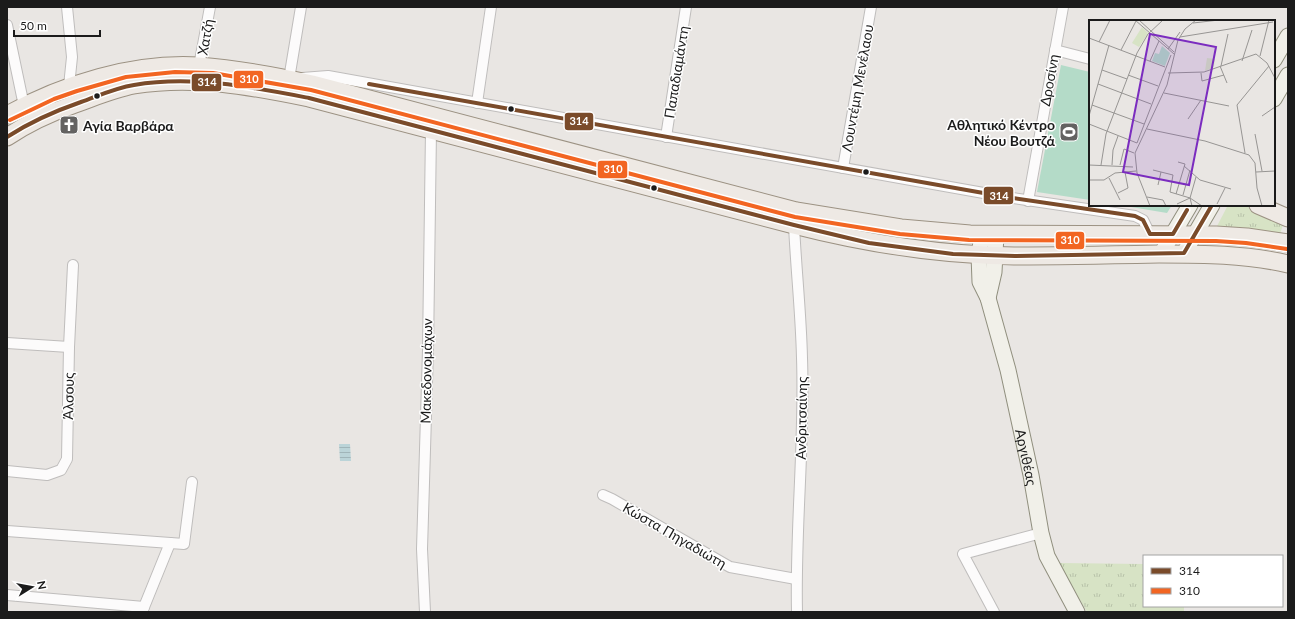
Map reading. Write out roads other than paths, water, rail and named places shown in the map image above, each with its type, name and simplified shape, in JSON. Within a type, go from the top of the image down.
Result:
[{"type":"main road","points":[[7,115],[69,86],[96,78],[159,68],[199,66],[289,79],[628,166],[796,211],[901,228],[989,235],[1173,234],[1247,237],[1288,243]]},
{"type":"main road","points":[[7,137],[36,120],[117,89],[161,82],[198,81],[262,88],[309,98],[794,225],[869,243],[953,254],[1184,254],[1243,257],[1288,264]]},
{"type":"main road","points":[[1260,206],[1288,218]]},
{"type":"street","points":[[67,7],[72,57],[69,86]]},
{"type":"street","name":"Χατζή","points":[[199,66],[210,7]]},
{"type":"street","points":[[301,7],[289,79],[328,76],[1028,201],[1135,216],[1143,220],[1150,234]]},
{"type":"street","points":[[477,103],[491,7]]},
{"type":"street","name":"Παπαδιαμάντη","points":[[666,136],[686,7]]},
{"type":"street","name":"Λουντέμη Μενέλαου","points":[[843,168],[871,7]]},
{"type":"street","name":"Δροσίνη","points":[[1028,201],[1063,7]]},
{"type":"street","points":[[7,25],[24,106],[36,120]]},
{"type":"street","points":[[1275,58],[1288,36]]},
{"type":"street","points":[[1055,50],[1089,59]]},
{"type":"street","points":[[1275,97],[1288,76]]},
{"type":"street","name":"Μακεδονομάχων","points":[[426,612],[422,549],[428,350],[431,130]]},
{"type":"street","points":[[1161,254],[1189,206]]},
{"type":"street","points":[[1184,254],[1211,206]]},
{"type":"street","name":"Ανδριτσαίνης","points":[[794,225],[802,358],[800,495],[796,579],[797,612]]},
{"type":"street","name":"Αργιθέας","points":[[989,235],[987,255],[980,282],[988,298],[1008,370],[1047,556],[1053,570],[1077,612]]},
{"type":"street","name":"Άλσους","points":[[7,471],[47,475],[61,470],[67,459],[69,347],[73,265]]},
{"type":"street","points":[[7,343],[69,347]]},
{"type":"street","points":[[7,531],[184,544],[192,482]]},
{"type":"street","name":"Κώστα Πηγαδιώτη","points":[[603,495],[730,567],[796,579]]},
{"type":"street","points":[[994,612],[963,554],[1041,533]]},
{"type":"street","points":[[7,595],[143,609],[170,543]]},
{"type":"water","points":[[339,444],[350,444],[351,461],[340,461]]},
{"type":"place","name":"Αγία Βαρβάρα","points":[[69,125]]},
{"type":"place","name":"Αθλητικό Κέντρο Νέου Βουτζά","points":[[1069,132]]}]
